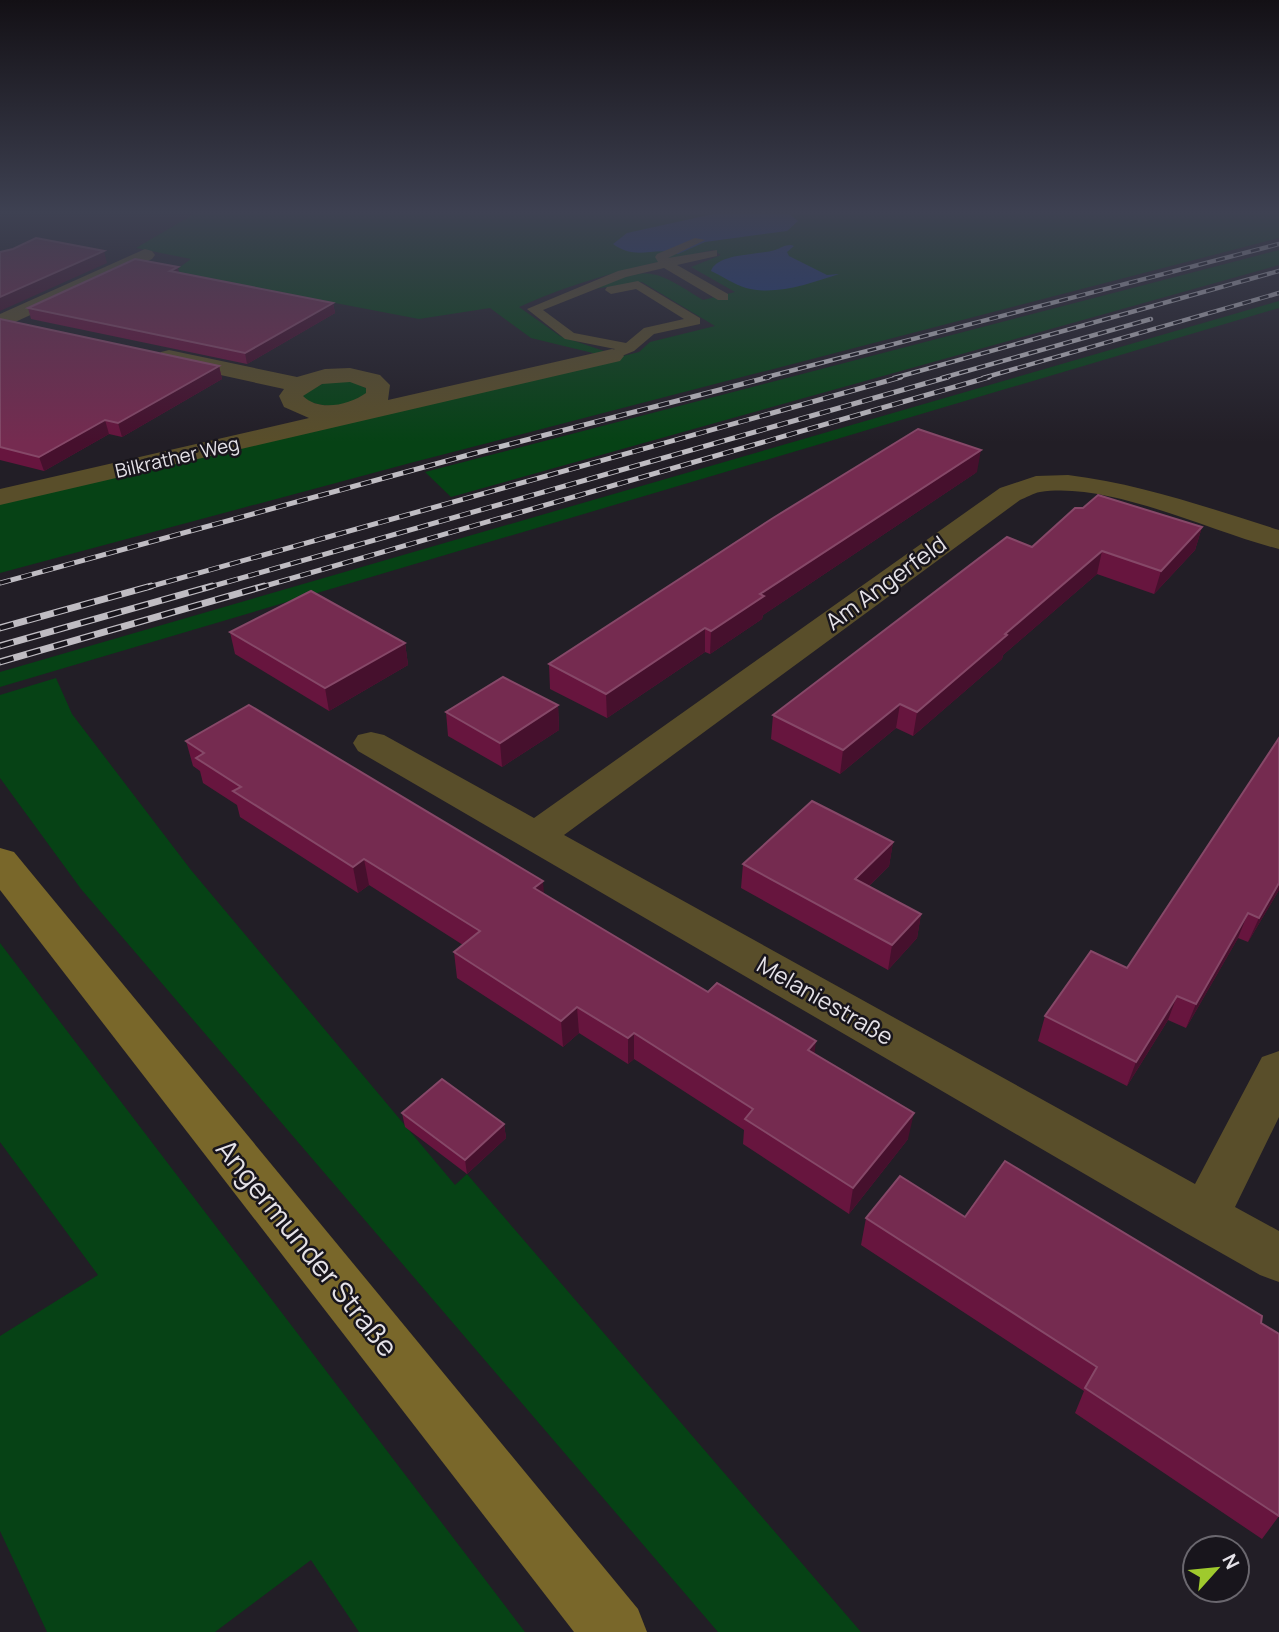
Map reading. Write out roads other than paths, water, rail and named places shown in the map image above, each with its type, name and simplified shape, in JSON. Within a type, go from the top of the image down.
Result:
[{"type":"main road","name":"Angermunder Straße","points":[[0,862],[615,1632]]},
{"type":"street","points":[[1,322],[69,290]]},
{"type":"street","points":[[1,322],[41,330]]},
{"type":"street","name":"Bilkrather Weg","points":[[147,352],[300,385],[336,375],[362,377],[377,385],[378,396],[351,413],[321,412],[298,407],[291,396],[300,385]]},
{"type":"street","name":"Bilkrather Weg","points":[[0,497],[621,352]]},
{"type":"street","name":"Am Angerfeld","points":[[536,836],[1010,494],[1038,484],[1082,485],[1125,493],[1279,540]]},
{"type":"street","name":"Melaniestraße","points":[[371,743],[1279,1258]]},
{"type":"street","points":[[1204,1217],[1279,1070]]},
{"type":"lane","points":[[577,290],[534,309],[570,335],[621,352],[649,331],[695,321],[646,290]]},
{"type":"lane","points":[[582,290],[590,295],[613,290]]},
{"type":"lane","points":[[711,290],[723,297]]},
{"type":"railway","points":[[763,378],[1101,290]]},
{"type":"railway","points":[[894,378],[1210,290]]},
{"type":"railway","points":[[983,378],[1279,293]]},
{"type":"railway","points":[[942,378],[1151,319]]},
{"type":"railway","points":[[0,583],[472,454],[769,377]]},
{"type":"railway","points":[[145,588],[901,377]]},
{"type":"railway","points":[[206,588],[948,377]]},
{"type":"railway","points":[[258,588],[989,377]]},
{"type":"railway","points":[[0,628],[151,586]]},
{"type":"railway","points":[[0,646],[212,586]]},
{"type":"railway","points":[[0,662],[264,586]]}]
